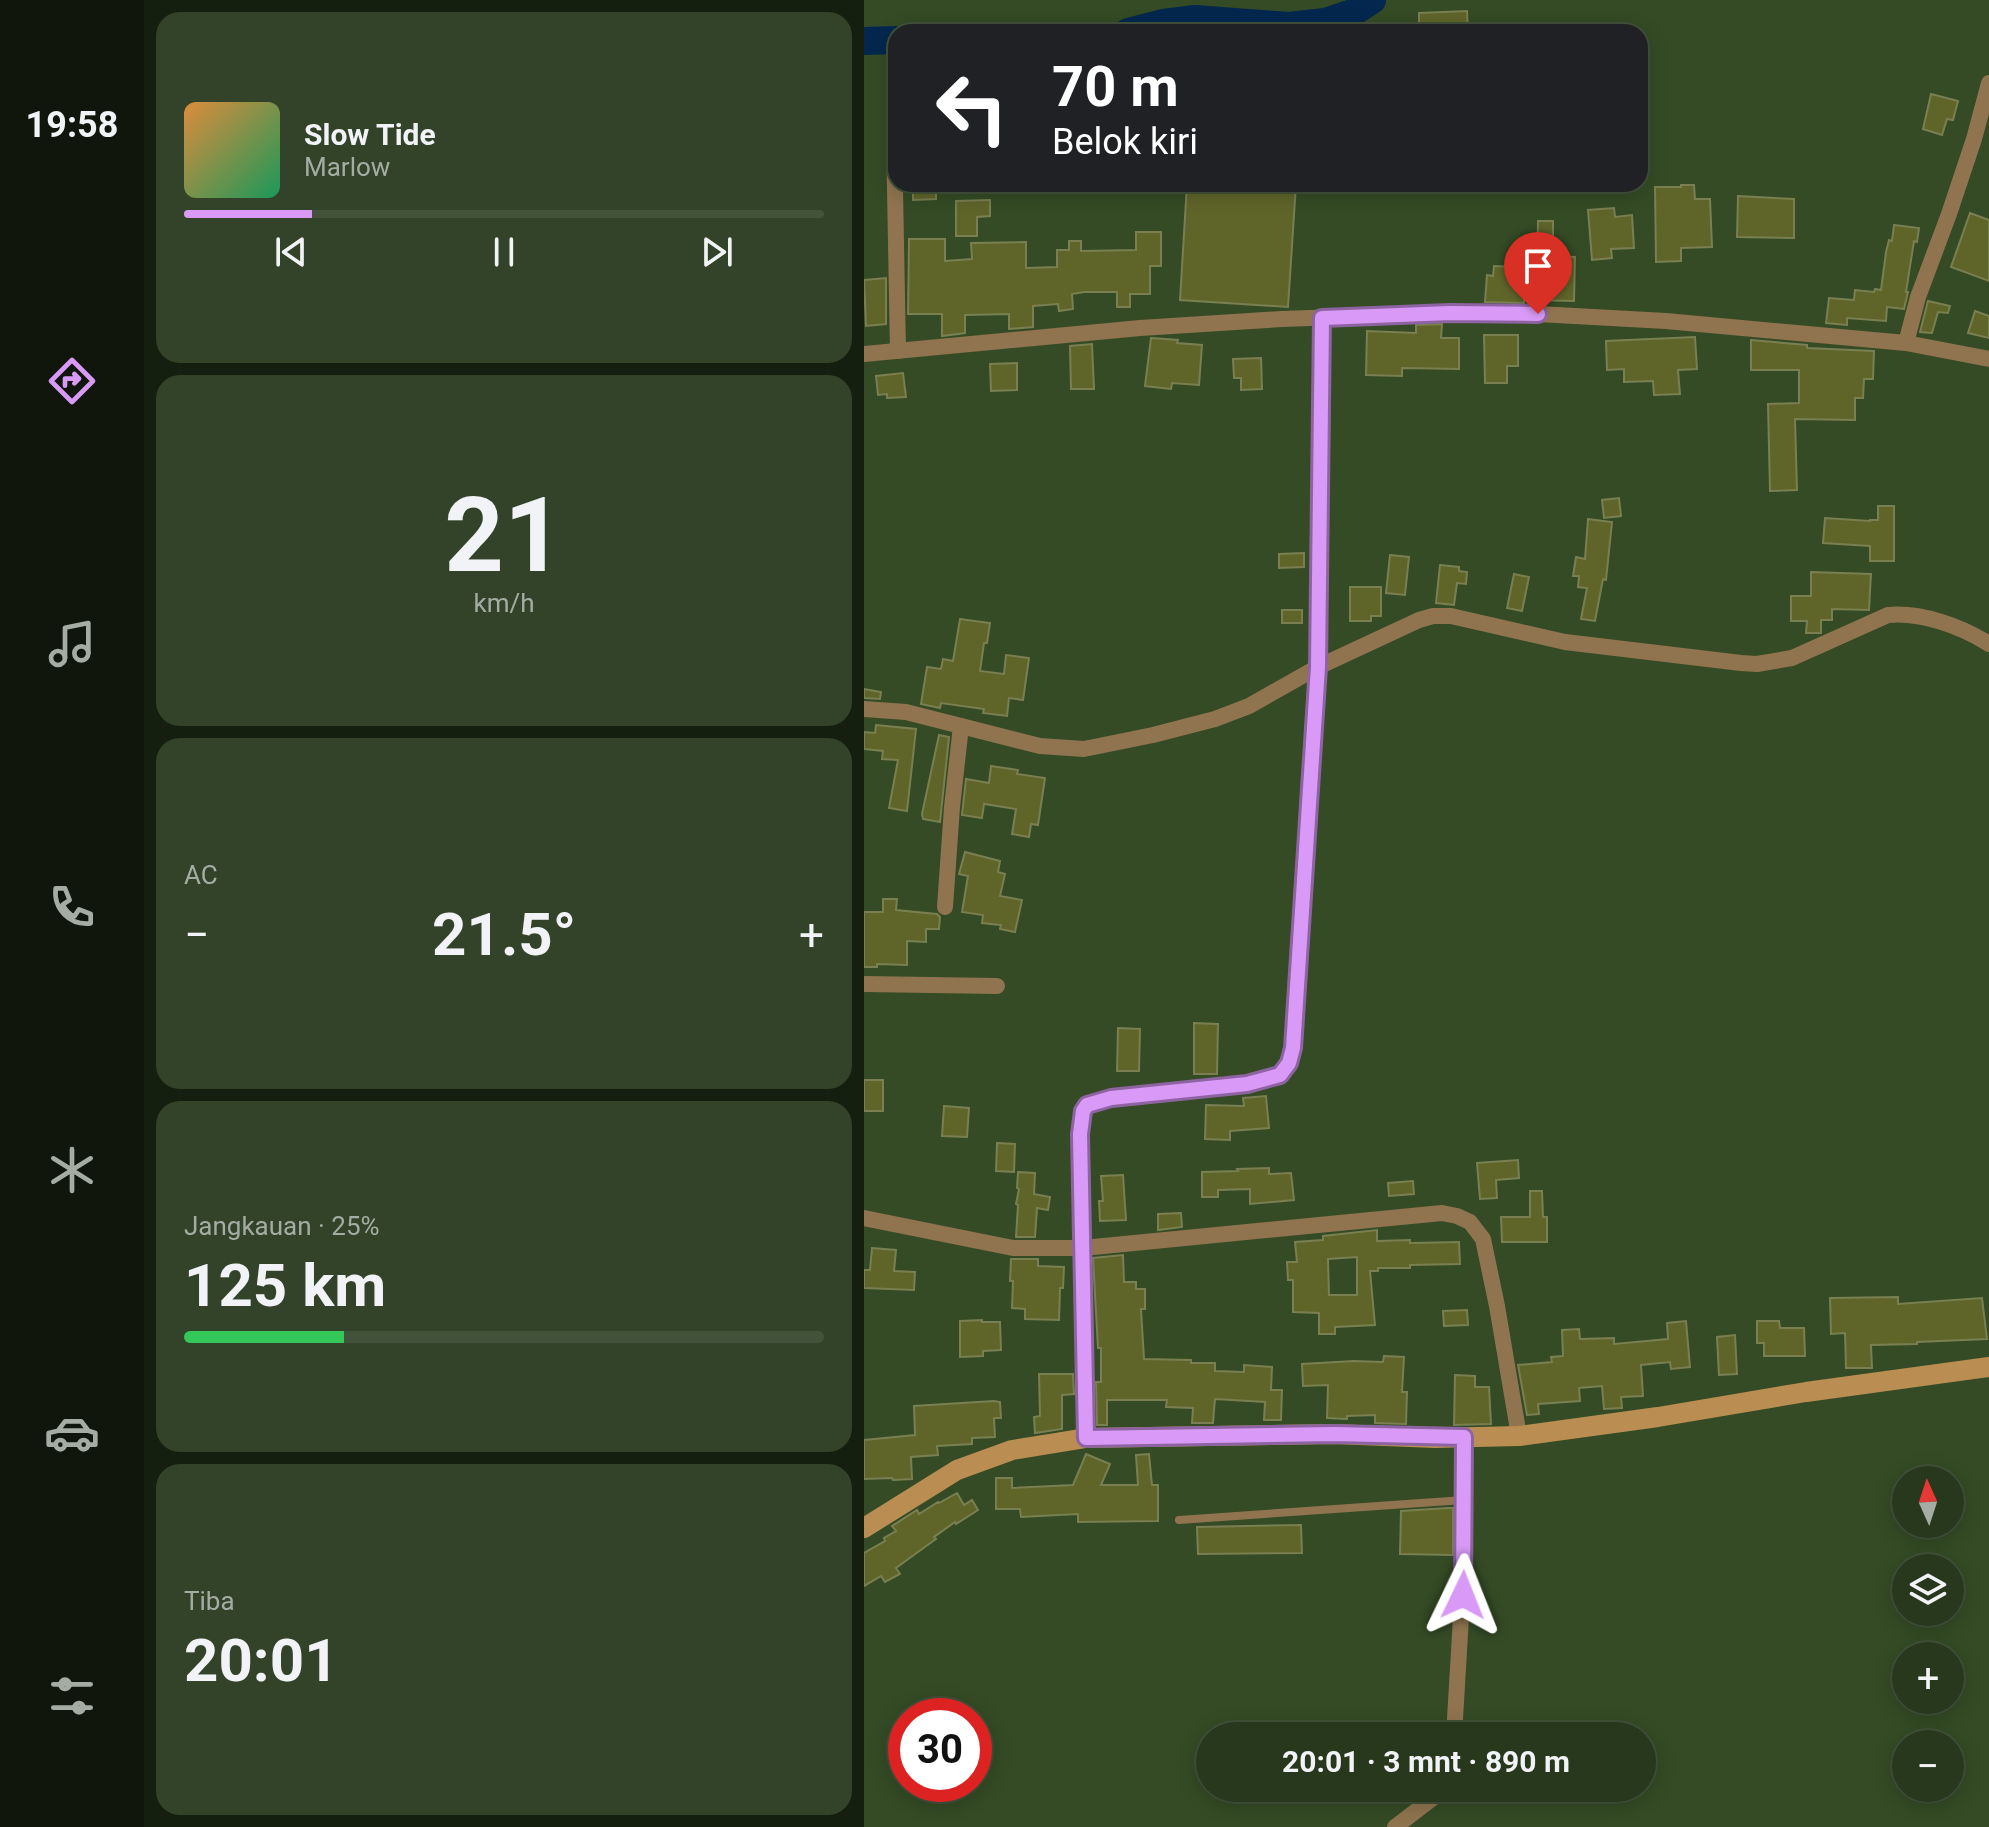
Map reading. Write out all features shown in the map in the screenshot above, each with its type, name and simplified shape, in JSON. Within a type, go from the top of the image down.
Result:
[{"type":"street","points":[[1906,343],[1918,297],[1974,139],[1989,83]]},
{"type":"street","points":[[895,192],[898,351]]},
{"type":"street","points":[[864,354],[1140,328],[1450,313],[1666,321],[1906,343],[1989,359]]},
{"type":"street","points":[[1086,1438],[1080,1134],[1084,1107],[1111,1098],[1247,1084],[1280,1075],[1289,1063],[1293,1048],[1318,667],[1322,318]]},
{"type":"street","points":[[864,709],[906,712],[1040,746],[1084,749],[1215,719],[1249,706],[1318,667],[1433,616],[1451,616],[1565,642],[1757,664],[1792,658],[1888,615],[1903,614],[1939,622],[1989,644]]},
{"type":"street","points":[[945,907],[961,726]]},
{"type":"street","points":[[864,984],[997,986]]},
{"type":"street","points":[[864,1218],[1013,1248],[1083,1248],[1442,1213],[1457,1216],[1470,1222],[1483,1239],[1519,1436]]},
{"type":"street","points":[[864,1528],[957,1470],[1012,1450],[1086,1438],[1334,1434],[1519,1436],[1989,1367]]},
{"type":"street","points":[[1455,1722],[1464,1566],[1464,1437]]},
{"type":"street","points":[[1395,1827],[1428,1802]]},
{"type":"lane","points":[[1179,1520],[1464,1500]]},
{"type":"building","points":[[1467,11],[1468,24],[1419,24],[1419,13]]},
{"type":"building","points":[[1931,94],[1958,101],[1953,120],[1947,119],[1942,135],[1923,129]]},
{"type":"building","points":[[1694,185],[1695,199],[1710,199],[1712,247],[1681,248],[1681,261],[1656,262],[1655,187]]},
{"type":"building","points":[[913,192],[936,192],[936,199],[913,200]]},
{"type":"building","points":[[1187,192],[1295,192],[1288,307],[1180,300]]},
{"type":"building","points":[[1738,196],[1794,199],[1794,238],[1737,237]]},
{"type":"building","points":[[990,200],[990,216],[977,217],[977,236],[956,236],[956,201]]},
{"type":"building","points":[[1614,208],[1615,217],[1632,215],[1634,248],[1611,249],[1612,258],[1592,260],[1588,210]]},
{"type":"building","points":[[1970,213],[1989,220],[1989,281],[1951,267]]},
{"type":"building","points":[[1538,221],[1553,221],[1553,256],[1575,257],[1574,301],[1485,302],[1487,275],[1493,276],[1494,266],[1537,268]]},
{"type":"building","points":[[1894,225],[1919,228],[1917,242],[1914,241],[1904,309],[1887,307],[1886,321],[1847,318],[1847,325],[1826,323],[1829,298],[1854,300],[1855,290],[1881,290],[1886,252],[1889,240],[1892,241]]},
{"type":"building","points":[[1136,232],[1161,232],[1161,266],[1150,266],[1150,294],[1130,294],[1130,307],[1117,307],[1117,292],[1084,292],[1072,294],[1073,309],[1059,311],[1058,304],[1033,306],[1033,327],[1009,329],[1009,314],[965,315],[965,333],[942,336],[942,314],[908,314],[909,239],[945,239],[945,261],[972,259],[971,243],[1026,242],[1026,268],[1057,267],[1057,250],[1069,250],[1069,241],[1081,241],[1081,251],[1136,250]]},
{"type":"building","points":[[886,278],[886,324],[866,326],[864,280]]},
{"type":"building","points":[[1928,301],[1950,306],[1948,313],[1938,312],[1932,333],[1920,332]]},
{"type":"building","points":[[1975,311],[1989,316],[1989,338],[1968,333]]},
{"type":"building","points":[[1442,324],[1441,338],[1459,338],[1459,369],[1402,368],[1402,376],[1366,375],[1367,331],[1416,333],[1416,325]]},
{"type":"building","points":[[1484,335],[1518,335],[1518,366],[1507,366],[1507,383],[1485,383]]},
{"type":"building","points":[[1695,337],[1697,369],[1678,370],[1680,394],[1654,395],[1653,381],[1624,382],[1624,369],[1607,370],[1606,341]]},
{"type":"building","points":[[1151,338],[1202,345],[1199,385],[1172,383],[1171,389],[1145,386]]},
{"type":"building","points":[[1751,340],[1807,345],[1807,348],[1874,351],[1873,379],[1864,379],[1863,398],[1855,398],[1855,420],[1795,419],[1797,490],[1770,491],[1768,404],[1799,403],[1799,370],[1751,370]]},
{"type":"building","points":[[1092,344],[1094,389],[1071,389],[1070,346]]},
{"type":"building","points":[[1261,358],[1262,389],[1241,390],[1241,378],[1234,378],[1233,359]]},
{"type":"building","points":[[1017,363],[1017,390],[991,391],[990,364]]},
{"type":"building","points":[[903,373],[906,397],[878,395],[876,376]]},
{"type":"building","points":[[1619,498],[1621,516],[1604,518],[1602,500]]},
{"type":"building","points":[[1878,506],[1894,506],[1894,561],[1870,561],[1870,546],[1823,543],[1825,518],[1878,520]]},
{"type":"building","points":[[1588,519],[1612,522],[1606,580],[1603,579],[1595,621],[1581,619],[1587,588],[1578,587],[1579,576],[1573,576],[1576,557],[1585,559]]},
{"type":"building","points":[[1304,553],[1304,567],[1279,568],[1279,554]]},
{"type":"building","points":[[1390,555],[1409,557],[1405,595],[1386,593]]},
{"type":"building","points":[[1440,565],[1459,567],[1459,571],[1467,572],[1466,584],[1457,583],[1454,605],[1436,603]]},
{"type":"building","points":[[1811,572],[1871,574],[1869,610],[1832,609],[1832,620],[1821,620],[1821,633],[1806,633],[1807,621],[1791,621],[1791,596],[1811,596]]},
{"type":"building","points":[[1514,574],[1529,577],[1522,611],[1507,608]]},
{"type":"building","points":[[1350,587],[1381,587],[1381,616],[1371,616],[1371,621],[1350,621]]},
{"type":"building","points":[[1282,610],[1302,610],[1302,623],[1282,623]]},
{"type":"building","points":[[960,619],[990,623],[980,671],[1004,674],[1006,655],[1029,658],[1023,700],[1009,698],[1007,716],[983,713],[984,709],[941,703],[940,708],[921,704],[927,667],[941,669],[943,659],[953,661]]},
{"type":"building","points":[[864,689],[881,692],[880,699],[864,698]]},
{"type":"building","points":[[876,725],[916,729],[907,811],[889,808],[898,760],[882,759],[883,751],[864,749],[864,732],[875,733]]},
{"type":"building","points":[[939,735],[949,737],[940,822],[923,819],[922,814]]},
{"type":"building","points":[[991,766],[1045,778],[1038,825],[1031,824],[1029,837],[1012,834],[1016,809],[984,804],[982,818],[962,815],[966,779],[989,783]]},
{"type":"building","points":[[965,852],[1000,861],[998,872],[1005,874],[1000,896],[1022,900],[1015,932],[1000,929],[1001,925],[982,923],[983,915],[962,912],[968,876],[959,874]]},
{"type":"building","points":[[883,899],[897,899],[896,910],[937,914],[940,917],[939,929],[926,929],[926,942],[907,941],[907,965],[864,967],[864,912],[883,912]]},
{"type":"building","points":[[1194,1023],[1218,1024],[1217,1074],[1194,1074]]},
{"type":"building","points":[[1118,1028],[1140,1029],[1139,1071],[1117,1071]]},
{"type":"building","points":[[864,1080],[883,1080],[883,1111],[864,1111]]},
{"type":"building","points":[[1266,1096],[1269,1128],[1230,1131],[1230,1140],[1205,1139],[1206,1105],[1244,1106],[1243,1098]]},
{"type":"building","points":[[944,1106],[969,1108],[967,1137],[942,1136]]},
{"type":"building","points":[[997,1143],[1015,1144],[1014,1172],[996,1171]]},
{"type":"building","points":[[1518,1160],[1519,1178],[1496,1180],[1497,1198],[1480,1199],[1477,1163]]},
{"type":"building","points":[[1269,1168],[1269,1174],[1291,1173],[1294,1200],[1250,1204],[1250,1189],[1218,1190],[1218,1197],[1202,1197],[1202,1172]]},
{"type":"building","points":[[1018,1172],[1035,1173],[1034,1194],[1050,1197],[1048,1210],[1037,1208],[1035,1237],[1016,1237]]},
{"type":"building","points":[[1123,1175],[1126,1220],[1100,1221],[1099,1201],[1103,1201],[1101,1176]]},
{"type":"building","points":[[1413,1181],[1414,1194],[1389,1196],[1388,1183]]},
{"type":"building","points":[[1530,1191],[1542,1191],[1543,1217],[1547,1217],[1547,1242],[1502,1242],[1501,1217],[1530,1217]]},
{"type":"building","points":[[1181,1213],[1182,1227],[1158,1230],[1158,1214]]},
{"type":"building","points":[[1377,1230],[1377,1241],[1459,1242],[1460,1264],[1410,1265],[1410,1268],[1370,1271],[1375,1325],[1335,1327],[1335,1334],[1319,1334],[1319,1313],[1293,1312],[1293,1280],[1288,1280],[1287,1262],[1297,1262],[1295,1242],[1323,1240],[1323,1236]],"holes":[[[1357,1257],[1357,1295],[1329,1295],[1328,1259]]]},
{"type":"building","points":[[872,1248],[896,1250],[894,1271],[915,1272],[914,1290],[864,1288],[864,1270],[870,1270]]},
{"type":"building","points":[[1123,1255],[1124,1282],[1136,1282],[1136,1289],[1145,1289],[1145,1309],[1141,1309],[1144,1359],[1215,1363],[1215,1371],[1244,1372],[1244,1365],[1272,1367],[1271,1390],[1282,1390],[1281,1420],[1264,1420],[1265,1402],[1215,1399],[1213,1423],[1192,1423],[1193,1408],[1166,1407],[1167,1400],[1107,1400],[1107,1425],[1097,1425],[1096,1382],[1101,1382],[1101,1348],[1098,1348],[1093,1258]]},
{"type":"building","points":[[1011,1259],[1038,1259],[1038,1266],[1064,1267],[1059,1320],[1025,1319],[1025,1309],[1012,1308]]},
{"type":"building","points":[[1898,1297],[1898,1304],[1982,1298],[1987,1339],[1871,1345],[1872,1368],[1846,1368],[1845,1333],[1831,1334],[1830,1298]]},
{"type":"building","points":[[1467,1310],[1468,1325],[1444,1326],[1443,1311]]},
{"type":"building","points":[[960,1321],[1000,1322],[1001,1350],[983,1351],[983,1356],[960,1357]]},
{"type":"building","points":[[1686,1321],[1690,1367],[1671,1369],[1670,1362],[1641,1365],[1643,1396],[1621,1397],[1622,1408],[1604,1409],[1602,1386],[1579,1388],[1580,1401],[1538,1404],[1539,1414],[1527,1415],[1518,1365],[1552,1362],[1551,1357],[1563,1356],[1562,1330],[1579,1329],[1580,1339],[1614,1338],[1614,1344],[1668,1339],[1667,1323]]},
{"type":"building","points":[[1757,1321],[1779,1321],[1780,1328],[1804,1328],[1805,1356],[1764,1356],[1764,1343],[1757,1343]]},
{"type":"building","points":[[1735,1335],[1737,1374],[1719,1375],[1717,1337]]},
{"type":"building","points":[[1384,1356],[1404,1357],[1402,1392],[1407,1392],[1406,1424],[1375,1423],[1375,1415],[1327,1418],[1328,1385],[1303,1386],[1302,1364],[1383,1362]]},
{"type":"building","points":[[1039,1374],[1073,1374],[1074,1394],[1062,1395],[1062,1429],[1035,1433],[1034,1417],[1040,1416]]},
{"type":"building","points":[[1455,1375],[1475,1376],[1475,1387],[1489,1387],[1491,1424],[1454,1425]]},
{"type":"building","points":[[1000,1402],[1001,1418],[994,1418],[995,1437],[972,1438],[972,1444],[937,1446],[938,1455],[911,1457],[912,1479],[864,1479],[864,1440],[915,1435],[914,1406]]},
{"type":"building","points":[[1086,1454],[1110,1464],[1101,1485],[1138,1485],[1136,1455],[1149,1454],[1152,1485],[1158,1485],[1158,1521],[1078,1522],[1078,1514],[1021,1517],[1020,1509],[996,1509],[996,1478],[1012,1478],[1012,1488],[1073,1485]]},
{"type":"building","points":[[957,1493],[964,1505],[972,1500],[978,1510],[955,1522],[896,1568],[900,1574],[885,1582],[881,1576],[864,1586],[864,1553],[896,1531],[892,1526],[917,1510],[919,1514]]},
{"type":"building","points":[[1453,1508],[1453,1555],[1400,1554],[1401,1511]]},
{"type":"building","points":[[1301,1525],[1302,1553],[1198,1554],[1197,1527]]},
{"type":"waterway","points":[[1307,24],[1352,13],[1372,0]]},
{"type":"waterway","points":[[1159,24],[1195,19],[1262,24]]},
{"type":"waterway","points":[[864,41],[888,40]]},
{"type":"route","points":[[1463,1595],[1464,1437],[1334,1434],[1086,1438],[1080,1134],[1083,1111],[1087,1105],[1111,1098],[1247,1084],[1280,1075],[1289,1063],[1293,1048],[1318,667],[1322,318],[1450,313],[1538,314]]}]
